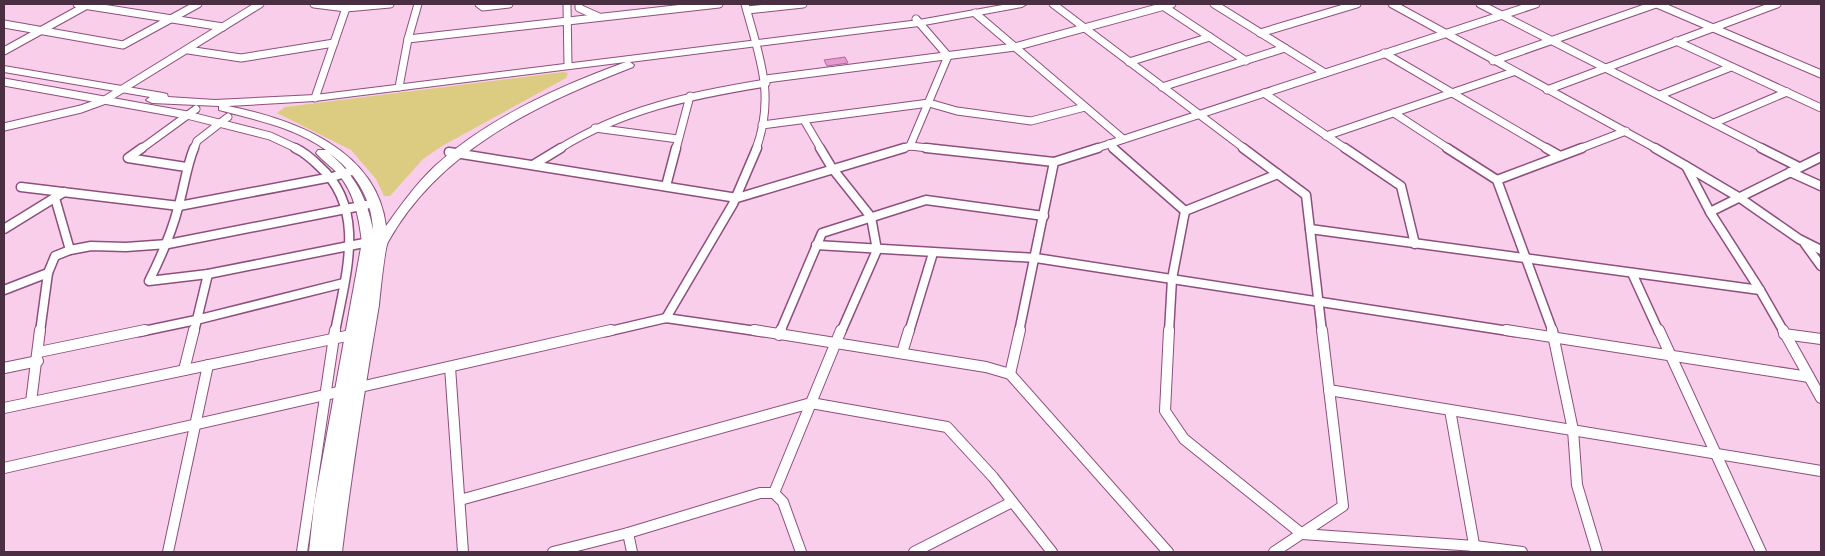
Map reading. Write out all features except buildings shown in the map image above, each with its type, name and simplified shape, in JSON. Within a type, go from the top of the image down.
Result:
[{"type":"main road","points":[[918,21],[1000,4]]},
{"type":"main road","points":[[192,109],[315,96],[568,63],[756,42],[975,13],[1022,4]]},
{"type":"main road","points":[[597,74],[668,50],[756,42]]},
{"type":"main road","points":[[568,63],[582,64],[633,59],[652,55]]},
{"type":"main road","points":[[333,552],[349,390],[351,334],[380,227],[429,168],[499,126],[597,74],[633,59]]},
{"type":"main road","points":[[582,64],[597,74]]},
{"type":"main road","points":[[4,69],[37,78]]},
{"type":"main road","points":[[4,75],[37,78],[156,98],[224,120],[285,133],[316,148],[344,173],[370,204],[380,227]]},
{"type":"main road","points":[[156,98],[315,96]]},
{"type":"main road","points":[[192,109],[253,115],[293,128],[324,143],[347,160],[344,173]]},
{"type":"main road","points":[[375,242],[454,152]]},
{"type":"main road","points":[[318,552],[323,505],[349,390],[374,297],[375,242],[370,204]]},
{"type":"street","points":[[77,4],[223,26]]},
{"type":"street","points":[[4,24],[123,45],[198,4]]},
{"type":"street","points":[[4,128],[81,109],[103,101],[260,4]]},
{"type":"street","points":[[314,4],[346,8],[390,4]]},
{"type":"street","points":[[399,84],[408,39],[418,4]]},
{"type":"street","points":[[479,4],[483,6],[509,4]]},
{"type":"street","points":[[408,39],[719,4]]},
{"type":"street","points":[[666,318],[737,198],[749,171],[762,125],[768,92],[746,7],[803,4]]},
{"type":"street","points":[[1053,4],[1306,195],[1343,506],[1274,552]]},
{"type":"street","points":[[533,165],[595,128],[646,106],[766,81],[1015,47],[1172,4]]},
{"type":"street","points":[[1214,4],[1325,73]]},
{"type":"street","points":[[1260,33],[1358,4]]},
{"type":"street","points":[[1392,4],[1512,72],[1626,131],[1740,198],[1804,241],[1821,250]]},
{"type":"street","points":[[1480,4],[1606,67],[1799,168]]},
{"type":"street","points":[[454,152],[737,198],[910,146],[1054,162],[1536,4]]},
{"type":"street","points":[[1493,61],[1656,4],[1821,74]]},
{"type":"street","points":[[1547,90],[1776,4]]},
{"type":"street","points":[[4,51],[89,5]]},
{"type":"street","points":[[568,63],[567,7],[579,6],[599,18]]},
{"type":"street","points":[[1163,6],[1246,61]]},
{"type":"street","points":[[315,96],[346,8]]},
{"type":"street","points":[[975,13],[1123,139]]},
{"type":"street","points":[[918,21],[948,56]]},
{"type":"street","points":[[1129,62],[1210,37]]},
{"type":"street","points":[[1676,41],[1821,108]]},
{"type":"street","points":[[188,50],[241,58],[334,43]]},
{"type":"street","points":[[1162,87],[1285,48]]},
{"type":"street","points":[[1384,53],[1560,156]]},
{"type":"street","points":[[910,146],[948,56]]},
{"type":"street","points":[[1660,95],[1731,66]]},
{"type":"street","points":[[1326,136],[1512,72]]},
{"type":"street","points":[[4,82],[103,101],[192,109]]},
{"type":"street","points":[[1714,123],[1788,92]]},
{"type":"street","points":[[1264,93],[1401,186],[1415,244]]},
{"type":"street","points":[[666,186],[690,96]]},
{"type":"street","points":[[762,125],[929,102],[958,112],[1031,121],[1085,107]]},
{"type":"street","points":[[186,167],[128,158],[192,109]]},
{"type":"street","points":[[1394,113],[1497,180],[1555,338],[1573,430],[1578,485],[1597,552]]},
{"type":"street","points":[[224,120],[197,141],[186,167],[179,206],[168,244],[149,281],[208,274],[351,245],[375,242]]},
{"type":"street","points":[[774,494],[836,342],[877,250],[871,217],[832,168],[804,120]]},
{"type":"street","points":[[595,128],[678,139]]},
{"type":"street","points":[[1497,180],[1626,131]]},
{"type":"street","points":[[1109,144],[1185,211]]},
{"type":"street","points":[[1710,212],[1821,156]]},
{"type":"street","points":[[1010,374],[1036,258],[1054,162]]},
{"type":"street","points":[[1686,166],[1710,212],[1760,290],[1784,334],[1815,383],[1821,398]]},
{"type":"street","points":[[1790,172],[1821,186]]},
{"type":"street","points":[[21,188],[179,206],[344,173],[351,245],[334,338],[302,552]]},
{"type":"street","points":[[1185,211],[1278,174]]},
{"type":"street","points":[[4,229],[64,192]]},
{"type":"street","points":[[55,198],[70,250]]},
{"type":"street","points":[[779,335],[822,233],[926,200],[1044,216]]},
{"type":"street","points":[[31,402],[39,356],[48,273],[55,256],[70,250],[91,246],[126,247],[168,244],[370,204]]},
{"type":"street","points":[[1185,211],[1172,279],[1165,411],[1184,439],[1302,534],[1522,552]]},
{"type":"street","points":[[1310,229],[1760,290]]},
{"type":"street","points":[[1804,241],[1821,266]]},
{"type":"street","points":[[816,245],[1036,258],[1670,356],[1815,383]]},
{"type":"street","points":[[902,353],[933,253]]},
{"type":"street","points":[[4,290],[48,273]]},
{"type":"street","points":[[1632,273],[1761,552]]},
{"type":"street","points":[[184,370],[208,274]]},
{"type":"street","points":[[4,368],[39,356],[196,320],[344,283]]},
{"type":"street","points":[[4,468],[666,318],[836,342],[986,367],[1010,374],[1168,552]]},
{"type":"street","points":[[4,408],[366,332]]},
{"type":"street","points":[[1784,334],[1821,339]]},
{"type":"street","points":[[168,552],[197,424],[208,365]]},
{"type":"street","points":[[450,367],[464,552]]},
{"type":"street","points":[[1330,390],[1821,471]]},
{"type":"street","points":[[460,500],[811,403],[947,427],[994,477],[1052,552]]},
{"type":"street","points":[[1450,410],[1475,549]]},
{"type":"street","points":[[553,552],[628,533],[760,493],[774,494],[783,502],[801,552]]},
{"type":"street","points":[[914,552],[1012,502]]},
{"type":"street","points":[[628,533],[632,552]]},
{"type":"shaded area","points":[[568,73],[566,78],[442,146],[423,159],[390,196],[384,196],[376,179],[351,150],[277,113],[285,107]]}]
